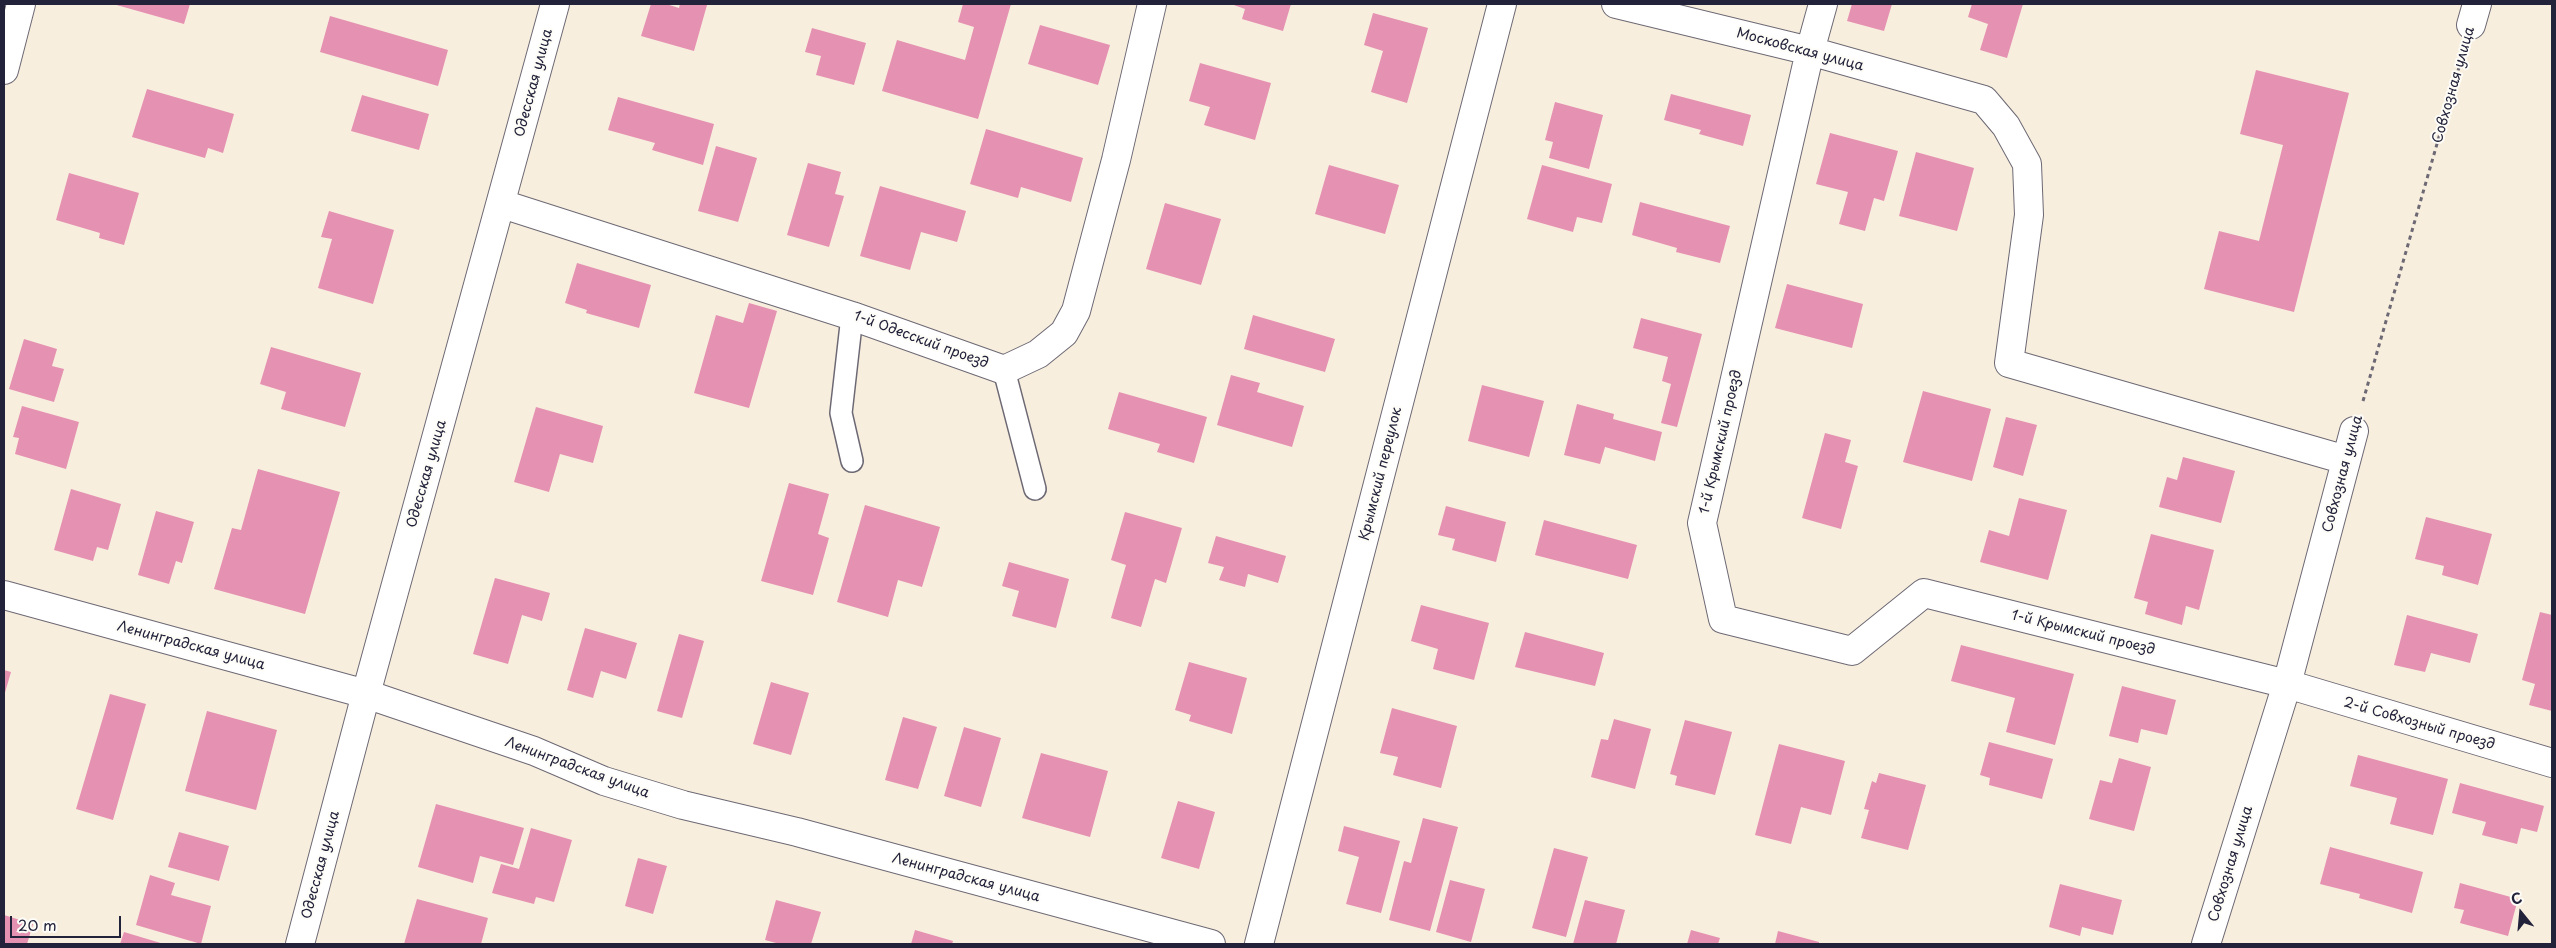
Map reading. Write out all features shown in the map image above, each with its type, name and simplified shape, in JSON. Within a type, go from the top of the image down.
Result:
[{"type":"street","points":[[4,70],[21,4]]},
{"type":"street","name":"Одесская улица","points":[[300,944],[366,694],[502,204],[555,4]]},
{"type":"street","name":"1-й Одесский проезд","points":[[502,204],[852,316],[1004,370],[1038,354],[1064,333],[1076,311],[1116,160],[1152,4]]},
{"type":"street","name":"Крымский переулок","points":[[1260,944],[1502,4]]},
{"type":"street","name":"Московская улица","points":[[1616,4],[1810,51],[1984,100],[2006,126],[2027,164],[2030,215],[2009,363],[2346,460]]},
{"type":"street","name":"1-й Крымский проезд","points":[[1823,4],[1810,51],[1702,522],[1723,619],[1852,651],[1924,593],[2287,684]]},
{"type":"street","name":"Совхозная улица","points":[[2206,944],[2287,684],[2354,431]]},
{"type":"street","name":"Ленинградская улица","points":[[4,595],[366,694],[534,751],[604,781],[683,805],[797,832],[1125,932],[1211,944]]},
{"type":"street","name":"2-й Совхозный проезд","points":[[2287,684],[2552,763]]},
{"type":"lane","points":[[852,316],[841,413],[852,461]]},
{"type":"lane","points":[[1004,370],[1035,489]]},
{"type":"path","name":"Совхозная улица","points":[[2354,431],[2474,14]]},
{"type":"building","points":[[113,4],[190,4],[184,24]]},
{"type":"building","points":[[651,4],[666,4],[679,8],[680,4],[707,5],[694,51],[641,36]]},
{"type":"building","points":[[963,4],[1011,4],[978,119],[882,91],[897,40],[965,60],[974,27],[958,22]]},
{"type":"building","points":[[1231,4],[1291,4],[1283,31],[1242,19],[1245,9]]},
{"type":"building","points":[[1852,4],[1892,4],[1884,31],[1847,21]]},
{"type":"building","points":[[1972,4],[2023,4],[2007,58],[1980,50],[1988,24],[1968,17]]},
{"type":"building","points":[[1373,13],[1428,28],[1407,103],[1371,92],[1383,51],[1364,45]]},
{"type":"building","points":[[330,16],[448,50],[438,86],[320,52]]},
{"type":"building","points":[[1040,25],[1110,45],[1098,85],[1028,64]]},
{"type":"building","points":[[812,28],[866,43],[854,85],[816,75],[821,56],[805,52]]},
{"type":"building","points":[[1200,63],[1271,83],[1255,140],[1204,125],[1210,107],[1189,101]]},
{"type":"building","points":[[2256,70],[2349,93],[2294,312],[2204,289],[2219,231],[2259,241],[2283,145],[2240,134]]},
{"type":"building","points":[[147,89],[234,114],[223,153],[208,148],[205,158],[132,137]]},
{"type":"building","points":[[1671,94],[1751,115],[1743,146],[1699,134],[1701,130],[1664,120]]},
{"type":"building","points":[[362,95],[429,114],[419,150],[351,131]]},
{"type":"building","points":[[618,97],[714,124],[703,165],[652,150],[655,143],[608,130]]},
{"type":"building","points":[[1555,102],[1603,115],[1589,169],[1549,158],[1553,142],[1545,140]]},
{"type":"building","points":[[986,129],[1083,158],[1071,202],[1021,187],[1018,198],[970,184]]},
{"type":"building","points":[[1830,133],[1898,151],[1884,201],[1874,198],[1865,231],[1839,224],[1848,192],[1816,184]]},
{"type":"building","points":[[716,146],[757,158],[738,222],[698,211]]},
{"type":"building","points":[[1916,152],[1974,168],[1957,231],[1899,216]]},
{"type":"building","points":[[808,163],[841,172],[835,194],[844,196],[829,247],[787,235]]},
{"type":"building","points":[[1329,165],[1399,185],[1385,234],[1315,214]]},
{"type":"building","points":[[1542,165],[1612,184],[1602,223],[1577,217],[1573,232],[1527,219]]},
{"type":"building","points":[[69,173],[139,193],[124,245],[99,238],[100,233],[56,220]]},
{"type":"building","points":[[880,186],[966,211],[957,242],[921,232],[910,270],[860,256]]},
{"type":"building","points":[[1640,202],[1730,226],[1720,263],[1676,252],[1677,248],[1632,235]]},
{"type":"building","points":[[1165,203],[1221,219],[1201,285],[1146,269]]},
{"type":"building","points":[[329,211],[394,230],[373,304],[318,288],[332,239],[321,237]]},
{"type":"building","points":[[577,263],[651,285],[639,328],[586,313],[587,310],[565,303]]},
{"type":"building","points":[[1787,284],[1863,304],[1852,348],[1775,328]]},
{"type":"building","points":[[749,303],[777,311],[749,408],[694,393],[716,315],[743,323]]},
{"type":"building","points":[[1253,315],[1335,339],[1325,372],[1244,349]]},
{"type":"building","points":[[1641,318],[1702,334],[1677,427],[1661,423],[1671,384],[1662,381],[1668,357],[1633,348]]},
{"type":"building","points":[[24,339],[57,349],[52,366],[64,369],[54,402],[9,389]]},
{"type":"building","points":[[271,347],[361,373],[345,427],[281,409],[286,392],[260,384]]},
{"type":"building","points":[[1231,375],[1260,383],[1257,392],[1304,406],[1292,447],[1217,425]]},
{"type":"building","points":[[1482,385],[1544,401],[1529,457],[1468,441]]},
{"type":"building","points":[[1923,391],[1991,409],[1972,481],[1903,462]]},
{"type":"building","points":[[1119,392],[1207,417],[1194,463],[1157,452],[1160,444],[1108,429]]},
{"type":"building","points":[[1577,404],[1614,414],[1613,419],[1662,432],[1655,461],[1605,447],[1600,464],[1564,455]]},
{"type":"building","points":[[22,406],[79,422],[66,469],[15,454],[19,438],[13,437]]},
{"type":"building","points":[[536,407],[603,426],[593,463],[560,454],[549,492],[514,482]]},
{"type":"building","points":[[2006,417],[2037,425],[2023,476],[1993,467]]},
{"type":"building","points":[[1825,433],[1851,440],[1845,462],[1858,466],[1841,529],[1802,518]]},
{"type":"building","points":[[2183,457],[2235,471],[2221,523],[2159,507],[2167,477],[2177,480]]},
{"type":"building","points":[[258,469],[340,492],[305,614],[214,589],[232,528],[241,530]]},
{"type":"building","points":[[789,483],[829,494],[818,534],[829,538],[813,595],[761,581]]},
{"type":"building","points":[[71,489],[121,504],[108,550],[97,547],[93,561],[54,550]]},
{"type":"building","points":[[2019,498],[2067,510],[2048,580],[1980,562],[1989,530],[2009,536]]},
{"type":"building","points":[[865,505],[940,527],[922,587],[898,580],[888,617],[837,602]]},
{"type":"building","points":[[1446,506],[1506,522],[1496,562],[1452,550],[1455,539],[1438,535]]},
{"type":"building","points":[[156,511],[194,522],[182,563],[176,561],[169,584],[138,575]]},
{"type":"building","points":[[1125,512],[1182,528],[1166,583],[1155,579],[1141,627],[1111,618],[1126,565],[1111,560]]},
{"type":"building","points":[[2426,517],[2492,534],[2478,585],[2442,575],[2444,566],[2415,559]]},
{"type":"building","points":[[1544,520],[1637,545],[1628,579],[1535,555]]},
{"type":"building","points":[[2151,534],[2214,550],[2199,610],[2186,606],[2182,625],[2145,614],[2148,602],[2134,598]]},
{"type":"building","points":[[1216,536],[1286,556],[1278,583],[1248,574],[1245,587],[1219,580],[1224,567],[1208,563]]},
{"type":"building","points":[[1009,562],[1069,579],[1056,628],[1012,616],[1019,591],[1002,586]]},
{"type":"building","points":[[495,578],[550,593],[542,621],[522,615],[508,664],[473,654]]},
{"type":"building","points":[[1421,605],[1489,623],[1474,680],[1433,669],[1438,649],[1411,641]]},
{"type":"building","points":[[2540,612],[2552,615],[2552,711],[2529,705],[2535,684],[2522,680]]},
{"type":"building","points":[[2407,615],[2478,634],[2470,663],[2431,653],[2425,672],[2394,665]]},
{"type":"building","points":[[585,628],[637,643],[626,679],[601,671],[593,698],[567,690]]},
{"type":"building","points":[[1525,632],[1604,653],[1595,686],[1515,667]]},
{"type":"building","points":[[679,634],[704,641],[682,718],[657,711]]},
{"type":"building","points":[[1961,645],[2074,674],[2055,745],[2006,732],[2015,698],[1951,681]]},
{"type":"building","points":[[1189,662],[1247,678],[1232,734],[1189,721],[1191,715],[1175,710]]},
{"type":"building","points":[[4,670],[11,672],[4,696]]},
{"type":"building","points":[[771,682],[809,693],[791,755],[753,744]]},
{"type":"building","points":[[2122,686],[2176,700],[2167,735],[2141,729],[2138,743],[2109,736]]},
{"type":"building","points":[[110,694],[146,704],[113,820],[76,809]]},
{"type":"building","points":[[1392,708],[1457,726],[1441,788],[1393,775],[1398,757],[1380,753]]},
{"type":"building","points":[[207,711],[277,730],[256,810],[185,791]]},
{"type":"building","points":[[903,717],[937,727],[918,789],[885,780]]},
{"type":"building","points":[[1614,719],[1651,729],[1635,789],[1591,777],[1601,739],[1608,740]]},
{"type":"building","points":[[1685,720],[1732,732],[1715,795],[1675,785],[1677,776],[1670,774]]},
{"type":"building","points":[[964,727],[1001,738],[981,807],[944,796]]},
{"type":"building","points":[[1989,742],[2053,759],[2042,799],[1989,785],[1990,778],[1980,775]]},
{"type":"building","points":[[1779,744],[1845,761],[1831,815],[1801,807],[1791,844],[1755,835]]},
{"type":"building","points":[[1041,753],[1108,771],[1090,837],[1022,818]]},
{"type":"building","points":[[2358,755],[2448,779],[2433,835],[2390,824],[2397,798],[2350,786]]},
{"type":"building","points":[[2119,758],[2151,767],[2134,831],[2089,819],[2100,780],[2112,783]]},
{"type":"building","points":[[1879,773],[1926,785],[1908,850],[1861,838],[1869,810],[1864,809],[1872,781],[1876,783]]},
{"type":"building","points":[[2460,783],[2544,806],[2537,832],[2521,828],[2517,844],[2482,835],[2486,822],[2452,813]]},
{"type":"building","points":[[1178,801],[1215,812],[1199,869],[1161,858]]},
{"type":"building","points":[[436,804],[524,828],[513,865],[480,856],[473,883],[418,867]]},
{"type":"building","points":[[1423,818],[1458,827],[1430,931],[1389,920],[1404,861],[1411,863]]},
{"type":"building","points":[[1344,826],[1400,841],[1381,913],[1346,904],[1359,857],[1338,851]]},
{"type":"building","points":[[531,828],[572,840],[554,902],[536,897],[534,904],[492,893],[501,864],[519,869]]},
{"type":"building","points":[[179,832],[229,846],[219,881],[168,867]]},
{"type":"building","points":[[2330,847],[2423,872],[2412,913],[2359,898],[2360,894],[2320,884]]},
{"type":"building","points":[[1554,848],[1588,857],[1566,937],[1532,928]]},
{"type":"building","points":[[638,858],[667,866],[653,914],[625,906]]},
{"type":"building","points":[[150,875],[175,883],[171,895],[211,906],[201,944],[136,925]]},
{"type":"building","points":[[1450,880],[1485,889],[1471,942],[1436,932]]},
{"type":"building","points":[[2460,883],[2518,899],[2508,936],[2460,923],[2464,910],[2454,908]]},
{"type":"building","points":[[2060,884],[2122,900],[2113,935],[2082,927],[2080,936],[2049,927]]},
{"type":"building","points":[[417,899],[488,918],[481,944],[404,944]]},
{"type":"building","points":[[776,900],[821,912],[811,944],[780,944],[765,940]]},
{"type":"building","points":[[1585,900],[1625,910],[1616,944],[1573,944]]},
{"type":"building","points":[[4,915],[33,924],[27,944],[4,944]]},
{"type":"building","points":[[915,930],[953,941],[952,944],[911,944]]},
{"type":"building","points":[[1691,930],[1720,938],[1718,944],[1687,944]]},
{"type":"building","points":[[1778,931],[1819,942],[1819,944],[1775,944]]},
{"type":"building","points":[[124,932],[164,944],[120,944]]}]
